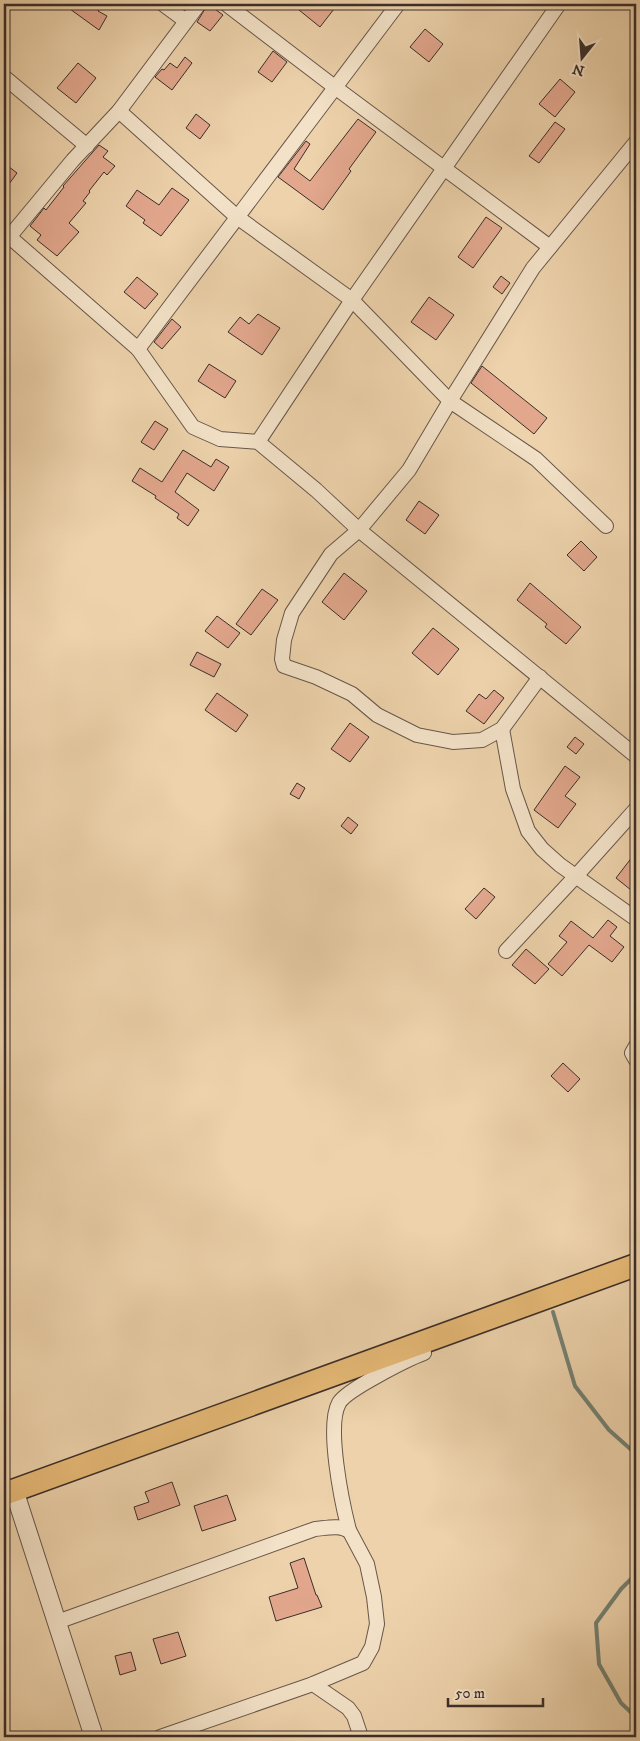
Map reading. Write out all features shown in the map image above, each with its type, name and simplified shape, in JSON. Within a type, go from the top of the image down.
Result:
[{"type":"highway","points":[[9,1492],[636,1265]]},
{"type":"street","points":[[163,4],[186,21]]},
{"type":"street","points":[[199,4],[119,111],[7,234],[138,349],[193,427],[220,439],[258,442],[316,490],[359,530],[636,756]]},
{"type":"street","points":[[226,4],[550,247]]},
{"type":"street","points":[[138,349],[398,4]]},
{"type":"street","points":[[258,442],[352,300],[559,4]]},
{"type":"street","points":[[4,77],[87,146]]},
{"type":"street","points":[[119,111],[237,217],[352,300],[450,401],[536,458],[606,526]]},
{"type":"street","points":[[540,677],[502,728],[482,740],[453,742],[417,735],[377,714],[352,694],[316,677],[284,666],[282,659],[284,640],[292,613],[330,554],[359,530],[409,470],[533,268],[636,142]]},
{"type":"street","points":[[502,728],[513,789],[528,831],[542,849],[636,919]]},
{"type":"street","points":[[506,951],[636,809]]},
{"type":"street","points":[[636,1046],[632,1053],[636,1060]]},
{"type":"street","points":[[160,1737],[313,1684],[363,1663],[372,1646],[378,1624],[367,1564],[349,1530],[340,1490],[334,1428],[335,1411],[340,1400],[350,1392],[412,1357],[490,1328],[507,1318],[512,1309]]},
{"type":"street","points":[[9,1492],[57,1622],[94,1737]]},
{"type":"street","points":[[57,1622],[315,1529],[341,1527],[349,1530]]},
{"type":"street","points":[[313,1684],[348,1708],[354,1716],[361,1737]]},
{"type":"building","points":[[63,4],[104,4],[98,11],[107,16],[99,30]]},
{"type":"building","points":[[208,4],[223,15],[210,31],[197,22]]},
{"type":"building","points":[[304,4],[328,4],[334,9],[320,27],[299,10]]},
{"type":"building","points":[[425,29],[443,44],[429,62],[410,47]]},
{"type":"building","points":[[273,51],[287,62],[272,82],[258,72]]},
{"type":"building","points":[[185,57],[192,63],[172,90],[155,77],[170,63],[177,68]]},
{"type":"building","points":[[78,63],[96,78],[76,103],[57,88]]},
{"type":"building","points":[[560,79],[575,92],[555,117],[539,104]]},
{"type":"building","points":[[196,114],[210,125],[200,139],[186,128]]},
{"type":"building","points":[[358,119],[376,132],[349,169],[351,171],[323,210],[278,177],[306,141],[310,144],[294,169],[310,181]]},
{"type":"building","points":[[555,122],[565,129],[539,163],[529,156]]},
{"type":"building","points":[[99,145],[108,151],[103,157],[115,166],[107,175],[104,172],[89,191],[83,201],[86,203],[69,223],[79,232],[57,256],[37,240],[41,235],[30,226],[44,208],[46,210],[63,186]]},
{"type":"building","points":[[4,163],[17,173],[4,191]]},
{"type":"building","points":[[172,188],[189,200],[161,236],[143,223],[145,220],[126,206],[137,190],[159,205]]},
{"type":"building","points":[[486,217],[502,228],[473,268],[458,257]]},
{"type":"building","points":[[501,276],[510,283],[502,294],[493,287]]},
{"type":"building","points":[[137,277],[158,294],[145,309],[124,292]]},
{"type":"building","points":[[429,297],[454,315],[436,340],[411,322]]},
{"type":"building","points":[[258,314],[280,328],[262,355],[228,332],[240,317],[249,324]]},
{"type":"building","points":[[172,319],[181,327],[162,349],[154,342]]},
{"type":"building","points":[[209,364],[236,381],[225,398],[198,381]]},
{"type":"building","points":[[482,366],[547,418],[534,434],[471,383]]},
{"type":"building","points":[[155,421],[168,429],[154,450],[141,442]]},
{"type":"building","points":[[183,450],[211,467],[216,459],[229,467],[214,491],[187,473],[175,492],[199,510],[188,526],[177,518],[179,514],[155,498],[156,496],[132,481],[140,468],[162,482]]},
{"type":"building","points":[[419,501],[439,515],[425,534],[406,520]]},
{"type":"building","points":[[581,541],[597,557],[584,571],[567,555]]},
{"type":"building","points":[[344,573],[367,591],[344,620],[322,602]]},
{"type":"building","points":[[530,583],[581,627],[566,644],[545,627],[547,624],[517,600]]},
{"type":"building","points":[[262,589],[278,600],[251,635],[236,624]]},
{"type":"building","points":[[217,616],[240,633],[228,648],[205,631]]},
{"type":"building","points":[[433,628],[459,649],[438,675],[412,653]]},
{"type":"building","points":[[197,652],[221,664],[214,677],[190,665]]},
{"type":"building","points":[[494,690],[504,698],[484,724],[466,711],[479,694],[486,699]]},
{"type":"building","points":[[217,693],[248,715],[236,732],[205,710]]},
{"type":"building","points":[[350,723],[369,737],[350,762],[331,749]]},
{"type":"building","points":[[575,737],[584,744],[576,754],[567,747]]},
{"type":"building","points":[[565,766],[580,777],[565,796],[576,804],[558,828],[534,810]]},
{"type":"building","points":[[297,783],[305,788],[299,799],[290,794]]},
{"type":"building","points":[[348,817],[358,825],[351,834],[341,826]]},
{"type":"building","points":[[636,852],[636,894],[616,878]]},
{"type":"building","points":[[484,888],[495,897],[476,919],[465,909]]},
{"type":"building","points":[[608,920],[617,927],[610,936],[624,947],[612,962],[589,945],[562,976],[548,964],[567,942],[559,936],[571,921],[593,938]]},
{"type":"building","points":[[526,949],[549,969],[535,984],[512,965]]},
{"type":"building","points":[[563,1063],[580,1079],[568,1092],[551,1076]]},
{"type":"building","points":[[172,1482],[180,1505],[138,1520],[134,1507],[149,1502],[145,1492]]},
{"type":"building","points":[[227,1495],[236,1520],[202,1531],[194,1506]]},
{"type":"building","points":[[304,1558],[322,1607],[276,1621],[269,1597],[298,1588],[290,1563]]},
{"type":"building","points":[[178,1632],[186,1656],[161,1664],[153,1639]]},
{"type":"building","points":[[131,1652],[136,1670],[120,1675],[115,1656]]},
{"type":"waterway","points":[[553,1312],[575,1386],[609,1430],[636,1454]]},
{"type":"waterway","points":[[636,1574],[621,1589],[596,1623],[599,1664],[621,1703],[636,1717]]}]
